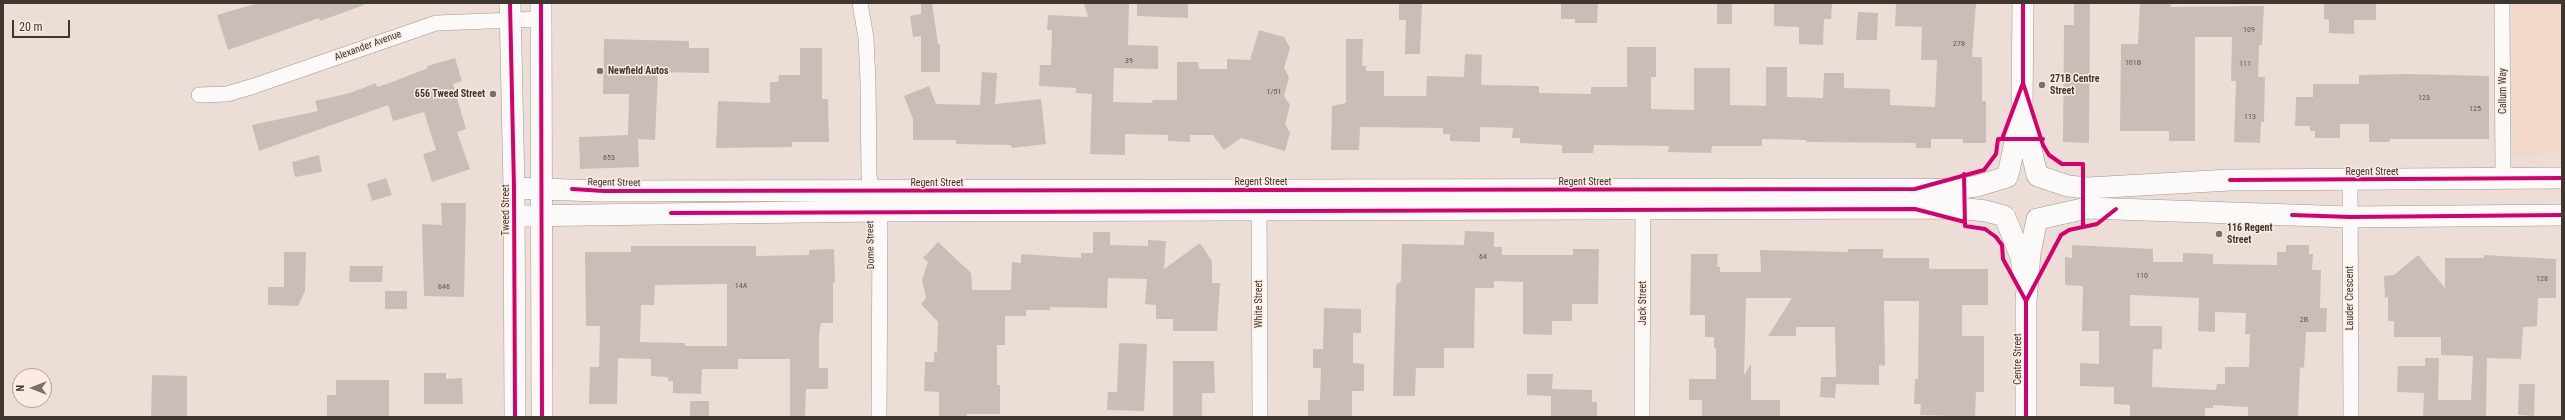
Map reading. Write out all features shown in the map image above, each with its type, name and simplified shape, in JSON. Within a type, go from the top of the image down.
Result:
[{"type":"street","name":"Dome Street","points":[[860,3],[866,38],[869,176],[880,225],[879,417]]},
{"type":"street","points":[[2007,176],[2022,109],[2022,3]]},
{"type":"street","name":"Callum Way","points":[[2502,3],[2503,180]]},
{"type":"street","name":"Alexander Avenue","points":[[199,95],[227,94],[247,88],[436,22],[510,11],[541,11]]},
{"type":"street","name":"Tweed Street","points":[[510,11],[514,188],[515,417]]},
{"type":"street","points":[[541,11],[542,417]]},
{"type":"street","points":[[2022,109],[2038,176],[2046,186],[2049,197],[2048,206],[2038,219]]},
{"type":"street","points":[[2038,176],[2022,171],[2007,176],[2001,182],[1996,196],[1997,204],[2005,217],[2021,224],[2087,208],[2350,217],[2562,215]]},
{"type":"street","name":"Regent Street","points":[[514,188],[597,191],[872,191],[1259,200],[1643,199],[1958,189],[1978,186],[2007,176]]},
{"type":"street","name":"Regent Street","points":[[2038,176],[2068,186],[2088,188],[2230,180],[2503,180],[2562,178]]},
{"type":"street","name":"Lauder Crescent","points":[[2350,180],[2351,417]]},
{"type":"street","name":"Regent Street","points":[[1643,199],[1958,208],[1986,211],[2005,217]]},
{"type":"street","name":"Jack Street","points":[[1642,417],[1643,199]]},
{"type":"street","name":"Regent Street","points":[[514,216],[877,211],[1259,200]]},
{"type":"street","name":"White Street","points":[[1259,200],[1260,417]]},
{"type":"street","name":"Centre Street","points":[[2005,217],[2021,257],[2026,301]]},
{"type":"street","name":"Centre Street","points":[[2026,417],[2026,301],[2030,253],[2038,219]]},
{"type":"shaded area","points":[[2512,3],[2562,3],[2562,154],[2513,157]]},
{"type":"building","points":[[258,3],[363,3],[364,5],[320,21],[319,18],[228,50],[217,15]]},
{"type":"building","points":[[921,3],[932,3],[938,44],[940,44],[940,72],[921,72],[921,36],[913,37],[910,16],[921,14]]},
{"type":"building","points":[[1084,3],[1129,3],[1128,45],[1158,46],[1158,69],[1114,68],[1113,102],[1152,103],[1153,100],[1177,100],[1177,62],[1198,62],[1199,69],[1227,69],[1227,59],[1250,60],[1259,30],[1284,37],[1290,48],[1284,68],[1289,77],[1284,96],[1290,105],[1285,124],[1290,133],[1285,151],[1241,138],[1224,150],[1213,135],[1190,135],[1190,142],[1168,141],[1168,135],[1125,134],[1125,155],[1090,154],[1092,94],[1076,93],[1076,88],[1039,86],[1040,65],[1051,65],[1052,30],[1047,30],[1048,15],[1088,17]]},
{"type":"building","points":[[1137,3],[1188,3],[1188,18],[1137,16]]},
{"type":"building","points":[[1399,3],[1422,3],[1420,54],[1405,54],[1406,20],[1399,20]]},
{"type":"building","points":[[1561,3],[1598,3],[1597,23],[1575,23],[1575,19],[1561,19]]},
{"type":"building","points":[[1717,3],[1732,3],[1732,24],[1717,24]]},
{"type":"building","points":[[1774,3],[1832,3],[1831,19],[1824,19],[1823,45],[1799,44],[1799,27],[1774,26]]},
{"type":"building","points":[[1896,3],[1976,3],[1972,57],[1982,57],[1982,101],[1986,101],[1986,143],[1963,143],[1963,139],[1931,139],[1931,148],[1916,148],[1916,143],[1806,142],[1806,140],[1762,139],[1762,146],[1712,146],[1711,153],[1668,152],[1669,146],[1594,145],[1593,153],[1562,153],[1562,145],[1520,143],[1520,138],[1512,138],[1513,128],[1480,127],[1480,142],[1450,141],[1450,134],[1443,134],[1443,128],[1360,127],[1359,150],[1331,150],[1332,106],[1346,103],[1346,39],[1363,39],[1362,66],[1366,66],[1366,71],[1384,71],[1384,96],[1426,96],[1427,76],[1464,77],[1465,54],[1482,55],[1481,85],[1539,86],[1539,93],[1591,94],[1591,87],[1627,87],[1627,47],[1656,47],[1656,77],[1651,77],[1651,109],[1694,110],[1694,68],[1730,68],[1730,105],[1766,106],[1766,67],[1787,67],[1787,97],[1823,98],[1824,73],[1844,73],[1844,88],[1890,89],[1890,105],[1935,107],[1937,60],[1921,60],[1922,27],[1895,26]]},
{"type":"building","points":[[2074,3],[2090,3],[2089,143],[2063,142],[2064,25],[2074,25]]},
{"type":"building","points":[[2140,3],[2171,3],[2171,7],[2264,6],[2262,45],[2259,45],[2258,77],[2265,77],[2264,122],[2261,122],[2260,143],[2234,142],[2236,81],[2231,81],[2232,37],[2195,37],[2195,141],[2169,141],[2169,131],[2120,131],[2121,44],[2138,44]]},
{"type":"building","points":[[2324,3],[2376,3],[2376,20],[2354,20],[2354,34],[2329,33],[2329,20],[2324,19]]},
{"type":"building","points":[[1858,12],[1878,13],[1877,40],[1856,40]]},
{"type":"building","points":[[604,39],[689,41],[689,48],[709,48],[709,73],[658,72],[655,140],[638,139],[639,167],[580,169],[579,137],[628,135],[629,94],[603,94]]},
{"type":"building","points":[[800,48],[822,48],[822,99],[828,99],[829,142],[792,142],[792,147],[716,148],[718,101],[770,103],[770,82],[778,82],[779,75],[800,75]]},
{"type":"building","points":[[455,58],[462,81],[453,84],[466,129],[457,132],[470,169],[432,182],[423,154],[436,150],[424,112],[393,121],[388,105],[259,151],[252,125],[318,111],[315,101],[350,93],[376,83],[377,87],[387,84],[428,68],[427,66]]},
{"type":"building","points":[[982,72],[997,73],[995,104],[1041,99],[1046,144],[1012,148],[1011,145],[956,144],[956,140],[913,140],[913,119],[904,96],[929,86],[936,104],[980,105]]},
{"type":"building","points":[[2409,74],[2489,76],[2489,139],[2390,139],[2390,142],[2369,142],[2369,124],[2340,124],[2340,138],[2315,138],[2315,131],[2310,131],[2310,126],[2295,126],[2296,97],[2313,97],[2313,84],[2359,84],[2359,75]]},
{"type":"building","points":[[319,155],[322,172],[295,177],[292,162]]},
{"type":"building","points":[[386,178],[392,195],[372,201],[367,184]]},
{"type":"building","points":[[441,203],[466,203],[464,297],[424,296],[422,224],[442,225]]},
{"type":"building","points":[[1465,231],[1494,232],[1494,247],[1502,247],[1502,255],[1573,255],[1573,249],[1599,249],[1598,304],[1572,304],[1572,321],[1552,321],[1552,335],[1523,334],[1523,282],[1494,281],[1494,288],[1475,288],[1474,348],[1444,348],[1444,368],[1416,368],[1415,396],[1393,396],[1396,285],[1401,281],[1402,244],[1464,245]]},
{"type":"building","points":[[1093,232],[1110,232],[1110,245],[1148,246],[1148,240],[1166,241],[1164,269],[1200,243],[1212,261],[1212,283],[1220,283],[1217,331],[1173,331],[1173,319],[1156,319],[1156,305],[1145,304],[1147,279],[1108,278],[1107,308],[1050,307],[1050,310],[1026,310],[1026,316],[1005,316],[1005,345],[997,345],[997,385],[1000,385],[1000,414],[967,414],[967,417],[939,417],[939,392],[924,391],[925,362],[934,362],[934,352],[937,353],[938,322],[921,304],[926,298],[922,280],[928,262],[923,258],[938,242],[971,273],[972,290],[1011,290],[1012,262],[1021,263],[1021,254],[1081,258],[1081,253],[1093,253]]},
{"type":"building","points":[[2072,245],[2153,249],[2153,262],[2183,262],[2183,253],[2213,254],[2213,264],[2277,265],[2277,252],[2286,252],[2286,245],[2309,245],[2309,254],[2313,254],[2312,270],[2321,270],[2320,308],[2327,308],[2326,332],[2306,332],[2304,368],[2300,367],[2298,417],[2248,416],[2248,407],[2213,405],[2213,408],[2205,408],[2205,417],[2130,417],[2130,405],[2114,404],[2114,387],[2080,386],[2080,363],[2099,364],[2099,331],[2082,331],[2083,286],[2065,285],[2065,257],[2072,258]],"holes":[[[2130,295],[2199,298],[2198,331],[2215,332],[2215,312],[2246,313],[2245,334],[2250,334],[2249,367],[2225,367],[2225,384],[2217,384],[2216,390],[2152,387],[2153,349],[2162,349],[2162,326],[2130,326]]]},
{"type":"building","points":[[631,246],[756,246],[756,256],[809,255],[809,250],[834,249],[835,282],[833,282],[833,323],[821,323],[819,335],[819,368],[828,368],[828,389],[806,389],[805,417],[790,417],[790,359],[738,359],[738,369],[702,369],[701,394],[673,393],[673,381],[668,381],[668,377],[651,376],[651,359],[618,358],[617,404],[589,404],[590,367],[599,367],[600,326],[586,326],[585,252],[631,252]],"holes":[[[727,284],[727,346],[685,346],[685,343],[640,342],[641,305],[654,305],[655,285]]]},
{"type":"building","points":[[1848,249],[1883,249],[1883,258],[1929,258],[1929,269],[1988,269],[1988,305],[1962,305],[1962,336],[1984,336],[1984,392],[1976,392],[1975,417],[1920,415],[1921,404],[1914,404],[1915,379],[1918,379],[1919,301],[1884,301],[1885,366],[1879,365],[1879,385],[1836,384],[1835,398],[1820,397],[1821,377],[1836,377],[1835,327],[1796,327],[1796,336],[1768,336],[1792,298],[1746,298],[1744,375],[1751,364],[1751,400],[1780,400],[1780,417],[1702,417],[1702,400],[1689,400],[1689,379],[1716,379],[1716,348],[1714,348],[1714,337],[1705,337],[1705,315],[1690,315],[1691,254],[1718,254],[1717,267],[1720,267],[1720,272],[1761,272],[1760,250],[1848,252]]},
{"type":"building","points":[[284,252],[306,252],[305,291],[298,306],[268,305],[268,287],[284,287]]},
{"type":"building","points":[[2418,255],[2445,288],[2445,258],[2484,258],[2484,255],[2556,259],[2556,298],[2538,298],[2537,326],[2523,327],[2521,359],[2487,358],[2486,417],[2423,417],[2424,393],[2397,392],[2398,366],[2425,366],[2425,358],[2439,358],[2438,400],[2471,400],[2473,356],[2441,355],[2441,337],[2394,337],[2394,321],[2388,321],[2388,297],[2385,298],[2384,276],[2394,275]]},
{"type":"building","points":[[350,266],[383,266],[382,282],[349,282]]},
{"type":"building","points":[[385,291],[407,291],[407,309],[385,309]]},
{"type":"building","points":[[1324,308],[1361,309],[1361,333],[1353,333],[1353,363],[1364,364],[1364,391],[1352,391],[1352,417],[1308,417],[1308,400],[1320,400],[1321,368],[1313,368],[1313,349],[1323,349]]},
{"type":"building","points":[[1119,343],[1147,344],[1144,411],[1107,410],[1108,392],[1117,392]]},
{"type":"building","points":[[1173,361],[1214,361],[1215,393],[1202,393],[1202,417],[1173,417]]},
{"type":"building","points":[[424,373],[446,373],[446,379],[462,378],[463,404],[424,404]]},
{"type":"building","points":[[1527,374],[1553,374],[1552,389],[1592,390],[1592,402],[1597,402],[1597,417],[1551,417],[1551,396],[1527,395]]},
{"type":"building","points":[[152,375],[187,376],[187,417],[151,417]]},
{"type":"building","points":[[336,380],[389,380],[389,417],[327,417],[327,395],[336,395]]},
{"type":"building","points":[[2519,384],[2535,384],[2534,416],[2518,415]]},
{"type":"building","points":[[690,401],[709,401],[709,417],[690,417]]},
{"type":"cycle path","points":[[510,3],[514,188],[515,417]]},
{"type":"cycle path","points":[[541,3],[542,417]]},
{"type":"cycle path","points":[[2023,3],[2023,83]]},
{"type":"cycle path","points":[[2002,139],[2023,83],[2043,145],[2049,155],[2062,164],[2083,164],[2083,227]]},
{"type":"cycle path","points":[[572,189],[604,191],[1915,189],[1984,170],[1996,154],[1998,139],[2043,139]]},
{"type":"cycle path","points":[[1964,174],[1965,226],[1985,229],[1996,237],[2002,245],[2003,259],[2026,301],[2061,235],[2069,230],[2097,224],[2116,209]]},
{"type":"cycle path","points":[[2230,180],[2562,178]]},
{"type":"cycle path","points":[[671,213],[1915,209],[1965,222]]},
{"type":"cycle path","points":[[2292,215],[2350,217],[2562,215]]},
{"type":"cycle path","points":[[2026,301],[2026,417]]},
{"type":"place","name":"Newfield Autos","points":[[600,71]]},
{"type":"place","name":"271B Centre Street","points":[[2042,85]]},
{"type":"place","name":"656 Tweed Street","points":[[493,94]]},
{"type":"place","name":"116 Regent Street","points":[[2219,234]]}]
